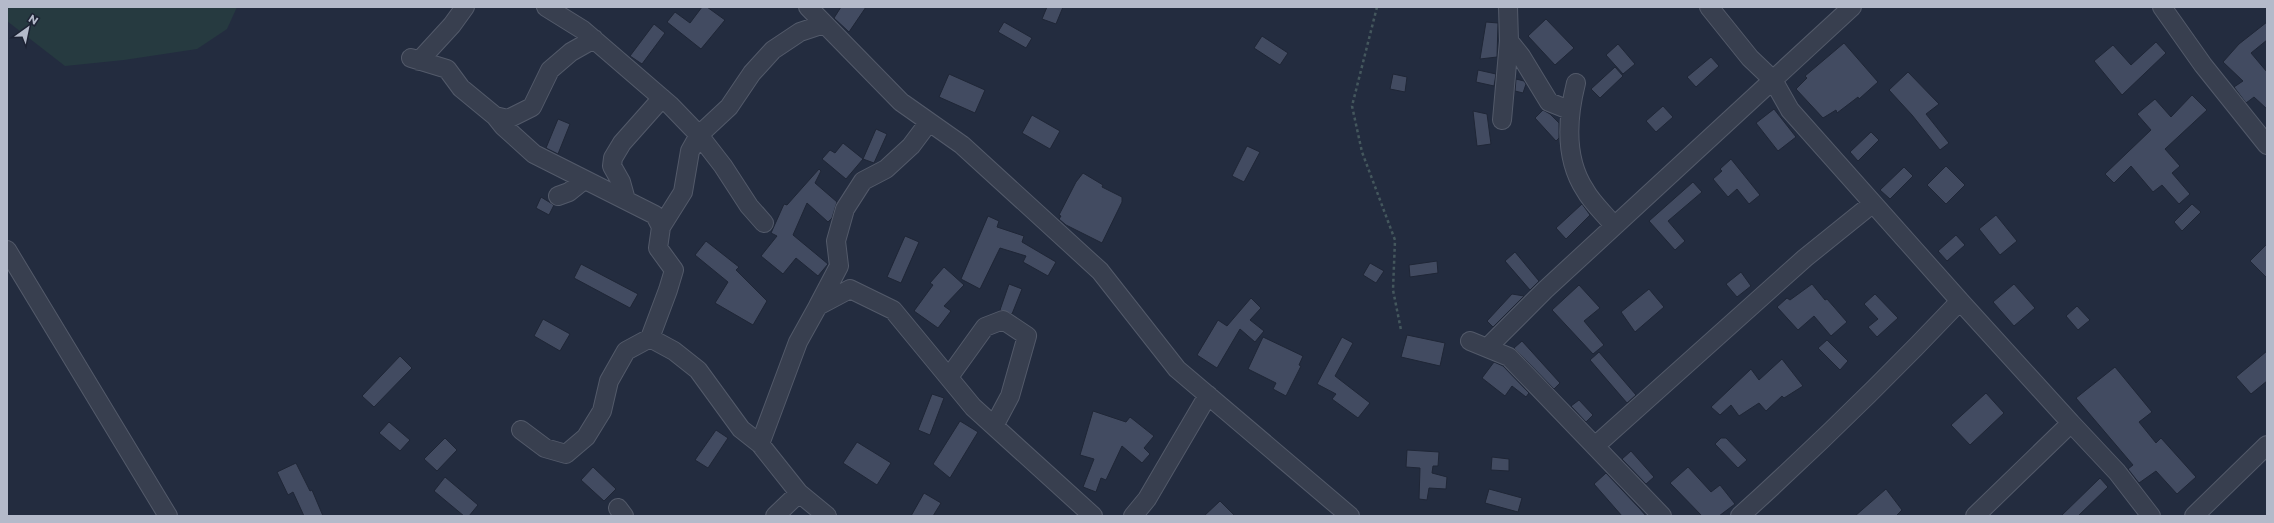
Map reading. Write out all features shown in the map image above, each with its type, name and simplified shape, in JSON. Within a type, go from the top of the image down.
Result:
[{"type":"street","points":[[466,7],[452,25],[415,60],[446,69],[461,88],[495,116],[503,126],[534,154],[655,215],[661,227]]},
{"type":"street","points":[[546,7],[584,30],[662,98],[699,135],[723,166],[749,206],[764,223]]},
{"type":"street","points":[[808,7],[901,102],[962,145],[1100,271],[1177,369],[1350,516]]},
{"type":"street","points":[[1502,120],[1509,41],[1508,7]]},
{"type":"street","points":[[1709,7],[1750,58],[1773,80],[1790,110],[1960,302],[2117,472],[2151,516]]},
{"type":"street","points":[[1487,348],[1545,290],[1852,7]]},
{"type":"street","points":[[2162,7],[2203,65],[2265,138]]},
{"type":"street","points":[[521,430],[545,448],[566,454],[586,437],[602,411],[609,381],[626,351],[650,338],[668,290],[674,270],[658,248],[661,227],[683,192],[690,151],[699,135],[729,107],[752,73],[773,50],[800,32],[824,24]]},
{"type":"street","points":[[495,116],[508,119],[532,107],[550,70],[571,52],[594,40]]},
{"type":"street","points":[[1509,41],[1521,56],[1548,102],[1569,110]]},
{"type":"street","points":[[1576,84],[1569,110],[1569,153],[1584,190],[1614,226]]},
{"type":"street","points":[[626,200],[621,182],[612,166],[612,158],[622,143],[662,98]]},
{"type":"street","points":[[929,122],[911,146],[886,169],[863,181],[845,209],[836,241],[839,266],[850,289],[894,310],[973,407],[1093,516]]},
{"type":"street","points":[[558,196],[569,192],[584,180]]},
{"type":"street","points":[[1595,446],[1805,258],[1872,204]]},
{"type":"street","points":[[7,250],[168,516]]},
{"type":"street","points":[[760,444],[798,342],[839,266]]},
{"type":"street","points":[[818,306],[850,289]]},
{"type":"street","points":[[1740,516],[1854,410],[1960,302]]},
{"type":"street","points":[[949,377],[984,327],[1004,320],[1027,336],[1010,396],[994,426]]},
{"type":"street","points":[[650,338],[674,351],[698,370],[741,429],[760,444],[799,493],[827,516]]},
{"type":"street","points":[[1470,341],[1509,357],[1662,516]]},
{"type":"street","points":[[1134,516],[1147,499],[1208,395]]},
{"type":"street","points":[[1975,516],[2071,423]]},
{"type":"street","points":[[2194,516],[2267,445]]},
{"type":"street","points":[[775,516],[799,493]]},
{"type":"path","points":[[1378,7],[1352,106],[1362,152],[1395,240],[1393,290],[1401,330]]},
{"type":"shaded area","points":[[7,7],[237,7],[227,29],[197,49],[124,60],[65,66],[7,21]]},
{"type":"building","points":[[702,7],[707,7],[725,20],[701,49],[667,22],[675,12],[690,23]]},
{"type":"building","points":[[841,7],[866,7],[849,32],[834,18]]},
{"type":"building","points":[[1047,7],[1063,7],[1056,24],[1042,19]]},
{"type":"building","points":[[1546,19],[1574,48],[1555,65],[1528,36]]},
{"type":"building","points":[[1004,22],[1032,38],[1026,48],[998,32]]},
{"type":"building","points":[[1486,22],[1498,23],[1497,57],[1480,59]]},
{"type":"building","points":[[2267,22],[2267,40],[2251,53],[2267,72],[2267,109],[2254,97],[2246,103],[2234,87],[2243,81],[2223,62],[2239,44]]},
{"type":"building","points":[[654,24],[665,33],[642,64],[630,56]]},
{"type":"building","points":[[1262,36],[1288,53],[1280,65],[1254,48]]},
{"type":"building","points":[[2156,42],[2166,53],[2122,95],[2094,61],[2113,45],[2131,65]]},
{"type":"building","points":[[1844,43],[1878,82],[1859,99],[1858,97],[1837,113],[1836,110],[1823,118],[1796,89],[1807,78],[1805,76]]},
{"type":"building","points":[[1618,44],[1635,64],[1623,74],[1606,55]]},
{"type":"building","points":[[1711,57],[1719,66],[1696,87],[1687,77]]},
{"type":"building","points":[[1615,67],[1623,76],[1600,98],[1591,89]]},
{"type":"building","points":[[1478,70],[1496,74],[1494,86],[1476,82]]},
{"type":"building","points":[[1908,72],[1939,104],[1926,114],[1949,143],[1940,150],[1912,115],[1889,90]]},
{"type":"building","points":[[949,74],[985,90],[975,113],[939,97]]},
{"type":"building","points":[[1393,74],[1407,77],[1405,92],[1390,89]]},
{"type":"building","points":[[1516,79],[1524,81],[1526,84],[1523,93],[1515,91]]},
{"type":"building","points":[[2192,95],[2207,110],[2165,149],[2180,166],[2172,173],[2190,194],[2179,204],[2162,185],[2153,192],[2131,166],[2114,183],[2105,174],[2151,130],[2137,114],[2155,99],[2171,117]]},
{"type":"building","points":[[1663,106],[1673,117],[1656,132],[1646,121]]},
{"type":"building","points":[[1774,109],[1796,137],[1778,151],[1756,123]]},
{"type":"building","points":[[1543,110],[1550,114],[1559,123],[1559,138],[1556,141],[1535,118]]},
{"type":"building","points":[[1473,111],[1487,114],[1491,144],[1477,146]]},
{"type":"building","points":[[1032,115],[1060,131],[1050,149],[1022,133]]},
{"type":"building","points":[[558,119],[570,124],[558,154],[546,148]]},
{"type":"building","points":[[876,129],[887,134],[874,163],[863,159]]},
{"type":"building","points":[[1871,132],[1879,140],[1858,161],[1850,152]]},
{"type":"building","points":[[843,143],[863,159],[846,179],[822,159],[830,150],[835,153]]},
{"type":"building","points":[[1247,146],[1260,152],[1244,182],[1232,176]]},
{"type":"building","points":[[1731,159],[1760,195],[1749,204],[1737,189],[1728,197],[1713,179],[1722,171],[1720,169]]},
{"type":"building","points":[[1946,166],[1965,185],[1946,204],[1927,185]]},
{"type":"building","points":[[1904,167],[1913,176],[1890,199],[1880,190]]},
{"type":"building","points":[[819,169],[821,171],[815,183],[837,202],[832,218],[828,222],[807,203],[793,235],[828,264],[818,276],[796,258],[783,274],[761,256],[777,236],[771,233],[784,204],[787,205]]},
{"type":"building","points":[[1083,173],[1103,185],[1102,187],[1122,197],[1122,202],[1102,243],[1066,225],[1059,219],[1061,216],[1059,215],[1076,182]]},
{"type":"building","points":[[1693,182],[1702,192],[1668,221],[1685,241],[1675,250],[1649,221]]},
{"type":"building","points":[[541,197],[554,205],[549,215],[536,208]]},
{"type":"building","points":[[1582,204],[1590,215],[1566,239],[1556,228]]},
{"type":"building","points":[[2192,204],[2201,212],[2182,231],[2174,222]]},
{"type":"building","points":[[1996,215],[2017,241],[2000,255],[1979,229]]},
{"type":"building","points":[[988,216],[999,221],[997,227],[1024,236],[1022,242],[1056,262],[1048,276],[1023,262],[1026,256],[1000,248],[980,289],[961,279]]},
{"type":"building","points":[[1956,235],[1965,245],[1947,261],[1938,251]]},
{"type":"building","points":[[905,236],[919,242],[901,283],[887,277]]},
{"type":"building","points":[[706,241],[739,267],[736,270],[767,301],[753,325],[715,303],[728,282],[695,255]]},
{"type":"building","points":[[2267,244],[2267,278],[2250,261]]},
{"type":"building","points":[[1515,252],[1539,281],[1530,290],[1505,261]]},
{"type":"building","points":[[1437,261],[1438,273],[1410,277],[1409,265]]},
{"type":"building","points":[[1370,263],[1384,271],[1376,283],[1363,275]]},
{"type":"building","points":[[581,264],[638,294],[630,308],[574,278]]},
{"type":"building","points":[[944,267],[964,285],[944,306],[951,311],[938,328],[914,311],[933,285],[930,283]]},
{"type":"building","points":[[1741,272],[1751,286],[1737,297],[1726,284]]},
{"type":"building","points":[[1009,284],[1022,289],[1012,314],[1000,310]]},
{"type":"building","points":[[1812,284],[1825,300],[1827,299],[1847,322],[1831,336],[1814,316],[1798,330],[1777,307],[1787,298],[1790,300]]},
{"type":"building","points":[[2014,284],[2035,308],[2014,326],[1993,302]]},
{"type":"building","points":[[1579,285],[1600,308],[1584,321],[1604,345],[1593,354],[1552,310]]},
{"type":"building","points":[[1649,289],[1664,307],[1635,332],[1621,312]]},
{"type":"building","points":[[1512,294],[1524,296],[1493,327],[1487,321]]},
{"type":"building","points":[[1875,294],[1898,318],[1877,337],[1868,327],[1878,319],[1864,304]]},
{"type":"building","points":[[1251,298],[1261,308],[1250,320],[1264,331],[1255,342],[1240,329],[1217,368],[1197,355],[1218,320],[1227,326]]},
{"type":"building","points":[[2077,306],[2090,320],[2078,330],[2066,316]]},
{"type":"building","points":[[543,319],[570,334],[560,351],[534,336]]},
{"type":"building","points":[[1407,335],[1445,343],[1440,366],[1401,357]]},
{"type":"building","points":[[1263,337],[1303,356],[1299,365],[1301,366],[1286,396],[1273,389],[1276,383],[1248,369]]},
{"type":"building","points":[[1342,337],[1353,343],[1335,376],[1370,403],[1358,418],[1332,399],[1336,394],[1317,384]]},
{"type":"building","points":[[1827,340],[1848,361],[1840,370],[1818,348]]},
{"type":"building","points":[[1522,341],[1560,383],[1554,389],[1514,348]]},
{"type":"building","points":[[2267,351],[2267,381],[2251,394],[2236,377]]},
{"type":"building","points":[[1599,352],[1636,395],[1627,403],[1590,360]]},
{"type":"building","points":[[400,356],[412,368],[374,407],[362,396]]},
{"type":"building","points":[[1782,359],[1803,386],[1784,398],[1782,396],[1766,411],[1759,403],[1739,416],[1731,405],[1720,415],[1711,407],[1751,369],[1759,380]]},
{"type":"building","points":[[1494,362],[1503,366],[1529,393],[1526,397],[1512,386],[1505,396],[1482,378]]},
{"type":"building","points":[[2115,367],[2152,412],[2139,422],[2156,443],[2161,438],[2196,477],[2177,494],[2156,471],[2139,483],[2128,469],[2133,465],[2076,398]]},
{"type":"building","points":[[1986,393],[2004,413],[1970,445],[1951,425]]},
{"type":"building","points":[[932,394],[944,398],[930,435],[918,430]]},
{"type":"building","points":[[1579,400],[1593,415],[1586,422],[1571,406]]},
{"type":"building","points":[[1093,411],[1126,422],[1130,417],[1154,436],[1144,448],[1150,454],[1142,463],[1122,446],[1106,480],[1101,478],[1096,492],[1083,487],[1094,459],[1080,455]]},
{"type":"building","points":[[960,421],[978,432],[950,478],[933,464]]},
{"type":"building","points":[[389,422],[410,440],[400,451],[379,433]]},
{"type":"building","points":[[716,430],[728,438],[708,468],[695,460]]},
{"type":"building","points":[[445,438],[457,450],[437,471],[424,459]]},
{"type":"building","points":[[1721,438],[1726,438],[1747,460],[1738,468],[1715,444]]},
{"type":"building","points":[[857,442],[891,463],[877,485],[843,463]]},
{"type":"building","points":[[1407,450],[1439,452],[1438,466],[1433,466],[1432,473],[1447,477],[1446,489],[1429,488],[1427,500],[1419,499],[1420,468],[1406,467]]},
{"type":"building","points":[[1631,451],[1654,477],[1646,484],[1622,459]]},
{"type":"building","points":[[1492,457],[1509,459],[1509,471],[1491,470]]},
{"type":"building","points":[[296,463],[310,491],[312,490],[323,516],[304,516],[293,492],[288,495],[277,472]]},
{"type":"building","points":[[593,467],[616,489],[604,501],[581,480]]},
{"type":"building","points":[[1688,467],[1711,492],[1720,485],[1735,504],[1719,516],[1702,516],[1670,483]]},
{"type":"building","points":[[1606,473],[1646,516],[1622,516],[1594,484]]},
{"type":"building","points":[[445,477],[478,505],[469,516],[464,516],[434,491]]},
{"type":"building","points":[[2100,478],[2108,487],[2078,516],[2061,516]]},
{"type":"building","points":[[1489,489],[1522,498],[1518,512],[1485,503]]},
{"type":"building","points":[[1886,489],[1902,510],[1896,516],[1855,516]]},
{"type":"building","points":[[924,493],[941,503],[933,516],[911,516]]},
{"type":"building","points":[[1220,501],[1235,516],[1204,516]]}]
